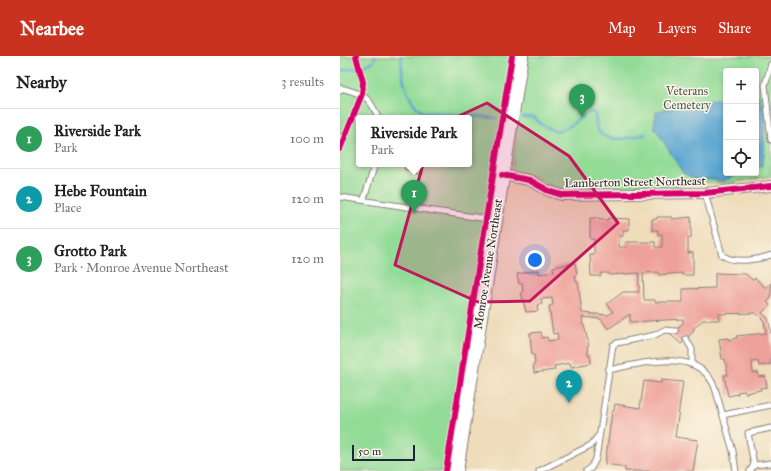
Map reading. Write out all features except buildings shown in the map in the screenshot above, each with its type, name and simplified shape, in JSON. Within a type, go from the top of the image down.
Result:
[{"type":"main road","name":"Monroe Avenue Northeast","points":[[456,471],[521,56]]},
{"type":"street","name":"Lamberton Street Northeast","points":[[502,175],[529,180],[549,191],[562,194],[705,193],[771,186]]},
{"type":"lane","points":[[771,64],[765,86],[771,140]]},
{"type":"lane","points":[[340,91],[341,88],[362,94],[373,104],[377,115]]},
{"type":"lane","points":[[364,199],[374,167]]},
{"type":"lane","points":[[705,193],[722,255],[728,259],[739,260],[771,255]]},
{"type":"lane","points":[[340,197],[364,199],[495,220]]},
{"type":"lane","points":[[586,471],[592,468],[596,462],[608,370],[614,344],[655,335],[664,330],[676,331]]},
{"type":"lane","points":[[686,339],[692,349],[692,364]]},
{"type":"lane","points":[[608,370],[662,361],[692,364],[704,371],[713,382],[734,455],[736,471]]},
{"type":"lane","points":[[723,415],[771,406]]},
{"type":"lane","points":[[754,466],[748,433],[771,428]]},
{"type":"lane","points":[[539,471],[591,445],[599,436]]},
{"type":"lane","points":[[750,471],[754,466],[771,463]]},
{"type":"highlighted area","points":[[487,103],[569,156],[618,223],[530,301],[478,302],[395,265],[433,128]]},
{"type":"green space","points":[[340,56],[512,56],[447,471],[340,471]]},
{"type":"green space","name":"Veterans Cemetery","points":[[524,56],[771,56],[771,176],[729,183],[686,182],[669,189],[558,190],[533,176],[512,172]]},
{"type":"water","points":[[759,96],[761,106],[771,106],[771,120],[764,124],[765,149],[762,166],[759,168]]},
{"type":"water","points":[[723,99],[723,176],[735,176],[723,181],[695,179],[683,173],[654,126],[656,112],[686,103]]},
{"type":"waterway","points":[[340,71],[362,67],[374,61],[375,56]]},
{"type":"waterway","points":[[401,56],[402,72],[408,95],[417,107],[423,112],[460,115]]},
{"type":"waterway","points":[[522,117],[534,117],[542,125],[554,131],[570,126],[591,112],[595,114],[597,130],[607,137],[620,139],[645,134]]},
{"type":"waterway","points":[[472,116],[496,118]]},
{"type":"cycle path","points":[[340,149],[362,94],[363,82],[356,56]]},
{"type":"cycle path","points":[[446,471],[512,56]]},
{"type":"cycle path","points":[[502,175],[529,180],[549,191],[562,195],[705,193],[771,186]]},
{"type":"place","name":"Grotto Park","points":[[582,117]]},
{"type":"place","name":"Riverside Park","points":[[414,213]]},
{"type":"place","name":"Hebe Fountain","points":[[569,403]]}]
